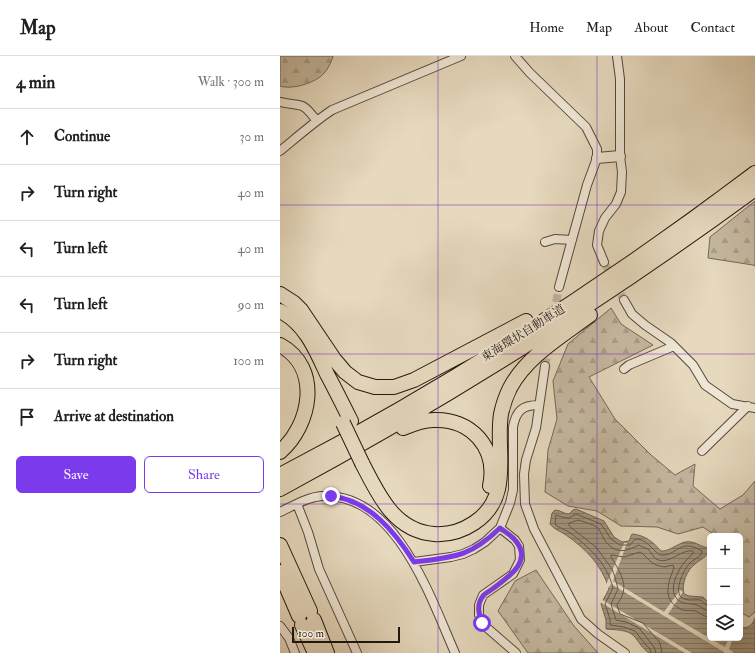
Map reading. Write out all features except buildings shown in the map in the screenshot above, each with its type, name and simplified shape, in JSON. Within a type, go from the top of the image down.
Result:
[{"type":"highway","name":"東海環状自動車道","points":[[280,489],[376,436],[490,368],[583,309],[696,225],[755,173]]},
{"type":"highway","name":"東海環状自動車道","points":[[280,475],[370,426],[488,355],[755,189]]},
{"type":"highway","points":[[280,294],[294,303],[301,310],[337,363],[351,377],[358,382],[375,387],[394,386],[430,373],[521,324],[584,288],[675,229],[696,225]]},
{"type":"highway","points":[[280,311],[298,324],[311,342],[366,461],[383,502],[396,517],[410,527],[426,533],[444,534],[461,530],[476,522],[488,509],[497,493],[501,469],[501,415],[506,396],[516,378],[542,351],[696,225]]},
{"type":"highway","points":[[280,321],[292,330],[304,346],[347,422]]},
{"type":"highway","points":[[280,345],[288,350],[300,364],[306,381],[307,395],[306,408],[300,426],[289,443],[280,452]]},
{"type":"highway","points":[[280,492],[402,429],[423,421],[433,420],[452,422],[462,425],[472,431],[479,438],[488,453],[492,468],[487,494],[480,505],[464,519],[451,524],[438,525],[412,518],[398,506],[385,490],[366,461]]},
{"type":"highway","points":[[280,545],[306,618],[315,653]]},
{"type":"highway","points":[[280,572],[328,653]]},
{"type":"street","points":[[280,151],[311,126],[316,120],[339,107],[461,56]]},
{"type":"street","points":[[515,56],[530,73],[586,127],[597,149],[596,158],[559,287]]},
{"type":"street","points":[[604,262],[598,245],[598,231],[605,218],[616,204],[621,192],[620,79],[617,56]]},
{"type":"street","points":[[280,102],[300,104],[304,106],[316,120]]},
{"type":"street","points":[[596,158],[620,156]]},
{"type":"street","points":[[545,242],[555,239],[572,240]]},
{"type":"street","points":[[624,300],[632,314],[674,346],[693,365],[705,385],[732,404],[752,407]]},
{"type":"street","points":[[624,369],[629,365],[674,346]]},
{"type":"street","points":[[545,366],[536,428],[526,460],[524,474],[525,504],[542,546],[581,620],[625,653]]},
{"type":"street","points":[[414,562],[463,554],[485,542],[500,528],[510,503],[513,490],[514,421],[520,410],[525,407],[539,405]]},
{"type":"street","points":[[702,451],[752,407]]},
{"type":"street","points":[[280,512],[311,498],[331,496],[350,500],[359,504],[376,516],[394,533],[414,562],[455,653]]},
{"type":"street","points":[[297,504],[304,520],[319,569],[355,652]]},
{"type":"street","points":[[500,528],[515,540],[519,546],[520,560],[513,574],[483,595],[479,605],[479,615],[482,623],[516,653]]},
{"type":"street","points":[[280,626],[289,638],[295,653]]},
{"type":"green space","points":[[280,56],[333,56],[328,67],[320,77],[304,85],[285,87],[280,86]]},
{"type":"green space","points":[[755,201],[755,266],[708,258],[710,237]]},
{"type":"green space","points":[[611,308],[621,324],[653,345],[589,377],[615,419],[651,455],[675,475],[695,464],[693,486],[720,509],[743,495],[755,481],[755,612],[749,617],[743,614],[743,533],[712,533],[703,527],[678,534],[657,527],[621,526],[597,511],[568,506],[545,492],[548,450],[557,419],[553,381],[568,344]]},
{"type":"green space","points":[[536,570],[574,626],[598,653],[528,653],[498,611],[515,581]]},
{"type":"water","points":[[576,509],[604,521],[614,537],[622,542],[629,541],[632,534],[641,536],[648,540],[661,551],[685,542],[695,543],[707,548],[706,555],[687,573],[683,586],[684,594],[703,597],[707,601],[707,641],[743,641],[743,628],[753,623],[755,618],[755,653],[649,653],[634,636],[628,632],[606,629],[606,620],[601,604],[609,589],[602,572],[587,552],[550,524],[552,513],[555,510],[569,514]]},
{"type":"pier","points":[[624,543],[627,543],[613,581],[664,612],[680,590],[683,592],[668,614],[707,637],[707,641],[715,641],[725,647],[728,641],[732,641],[729,649],[734,653],[724,653],[611,584],[601,598],[607,588],[606,585]]},
{"type":"pier","points":[[601,599],[692,653],[685,653],[600,602]]},
{"type":"tunnel","points":[[604,262],[624,300]]},
{"type":"tunnel","points":[[554,314],[559,287]]},
{"type":"tunnel","points":[[545,366],[549,345]]},
{"type":"route","points":[[331,496],[350,500],[370,511],[394,533],[414,562],[463,554],[485,542],[500,528],[515,540],[520,550],[520,560],[513,574],[483,595],[478,610],[482,623]]}]
